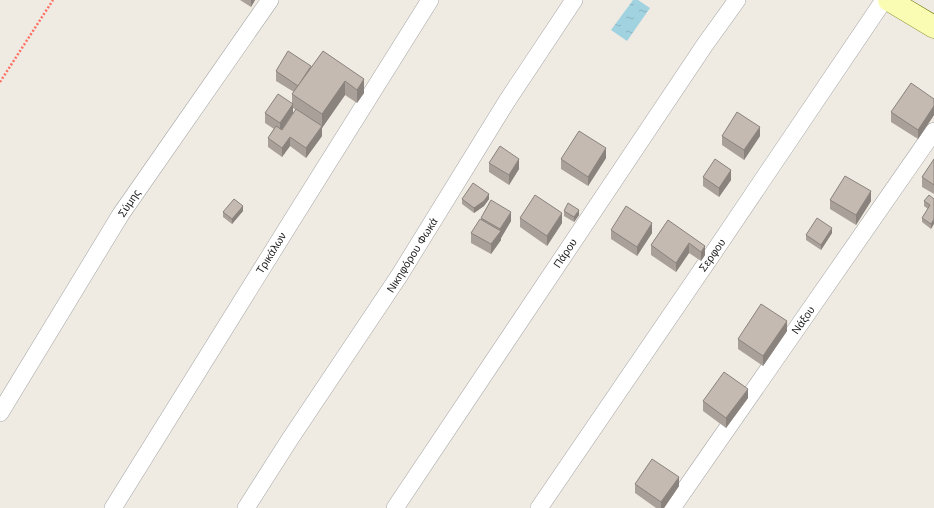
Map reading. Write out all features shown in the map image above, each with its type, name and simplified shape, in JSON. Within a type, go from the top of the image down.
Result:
[{"type":"street","name":"Σύμης","points":[[0,412],[121,214],[270,0]]},
{"type":"street","name":"Τρικάλων","points":[[113,508],[430,0]]},
{"type":"street","name":"Νικηφόρου Φωκά","points":[[246,508],[290,439],[399,276],[506,101],[574,0]]},
{"type":"street","name":"Πάρου","points":[[395,508],[678,84],[737,0]]},
{"type":"street","name":"Σερφου","points":[[539,508],[884,0]]},
{"type":"street","points":[[890,0],[934,26]]},
{"type":"street","name":"Νάξου","points":[[672,508],[934,131]]},
{"type":"path","points":[[0,82],[52,0]]},
{"type":"water","points":[[633,0],[638,0],[650,8],[627,41],[611,30]]},
{"type":"building","points":[[288,51],[311,66],[298,86],[276,71]]},
{"type":"building","points":[[323,51],[364,79],[357,90],[345,81],[322,114],[292,94]]},
{"type":"building","points":[[911,83],[934,99],[934,106],[918,130],[891,112]]},
{"type":"building","points":[[278,94],[293,104],[280,123],[265,113]]},
{"type":"building","points":[[296,109],[322,126],[306,148],[290,137],[282,148],[268,138],[276,126],[282,130]]},
{"type":"building","points":[[737,112],[760,127],[744,150],[722,136]]},
{"type":"building","points":[[579,131],[606,148],[588,177],[561,159]]},
{"type":"building","points":[[500,146],[519,159],[509,175],[489,163]]},
{"type":"building","points":[[715,159],[731,170],[719,188],[703,177]]},
{"type":"building","points":[[934,159],[934,185],[922,177]]},
{"type":"building","points":[[845,176],[871,191],[856,215],[830,200]]},
{"type":"building","points":[[473,183],[489,194],[484,201],[474,208],[462,199]]},
{"type":"building","points":[[535,195],[562,213],[547,236],[520,218]]},
{"type":"building","points":[[929,195],[934,199],[934,219],[931,224],[922,218],[930,205],[924,201]]},
{"type":"building","points":[[234,199],[243,206],[232,219],[223,212]]},
{"type":"building","points":[[491,200],[511,212],[500,229],[481,218]]},
{"type":"building","points":[[568,203],[579,210],[574,217],[564,211]]},
{"type":"building","points":[[626,206],[652,223],[637,247],[611,230]]},
{"type":"building","points":[[817,218],[832,228],[821,245],[806,235]]},
{"type":"building","points":[[480,219],[501,231],[491,244],[471,233]]},
{"type":"building","points":[[668,220],[705,246],[701,252],[689,243],[676,263],[651,245]]},
{"type":"building","points":[[761,304],[787,321],[763,356],[738,339]]},
{"type":"building","points":[[724,372],[748,389],[726,418],[703,401]]},
{"type":"building","points":[[652,459],[679,477],[661,502],[635,484]]}]
